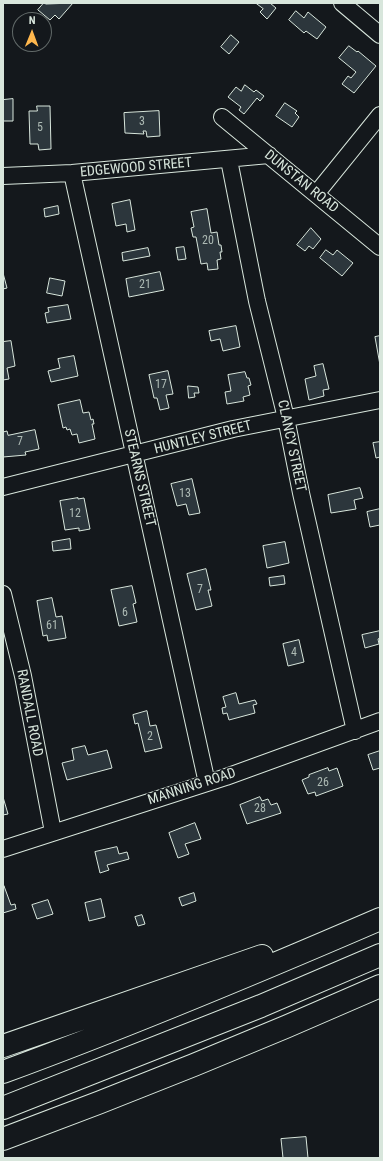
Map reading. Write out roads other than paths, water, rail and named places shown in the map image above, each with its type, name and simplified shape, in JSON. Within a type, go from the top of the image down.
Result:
[{"type":"highway","points":[[3,1046],[380,914]]},
{"type":"highway","points":[[3,1072],[116,1030],[213,991],[380,919]]},
{"type":"highway","points":[[3,1108],[240,1014],[380,955]]},
{"type":"highway","points":[[3,1139],[134,1090],[252,1042],[380,986]]},
{"type":"street","points":[[342,3],[380,35]]},
{"type":"street","points":[[316,194],[380,115]]},
{"type":"street","name":"DUNSTAN ROAD","points":[[222,117],[380,247]]},
{"type":"street","name":"EDGEWOOD STREET","points":[[3,176],[72,173],[230,160],[269,155]]},
{"type":"street","name":"CLANCY STREET","points":[[230,160],[258,301],[286,418],[301,493],[355,731]]},
{"type":"street","name":"STEARNS STREET","points":[[72,173],[208,783]]},
{"type":"street","name":"HUNTLEY STREET","points":[[3,487],[233,429],[380,400]]},
{"type":"street","name":"RANDALL ROAD","points":[[3,594],[23,676],[53,832]]},
{"type":"street","name":"MANNING ROAD","points":[[3,848],[208,783],[380,721]]}]
